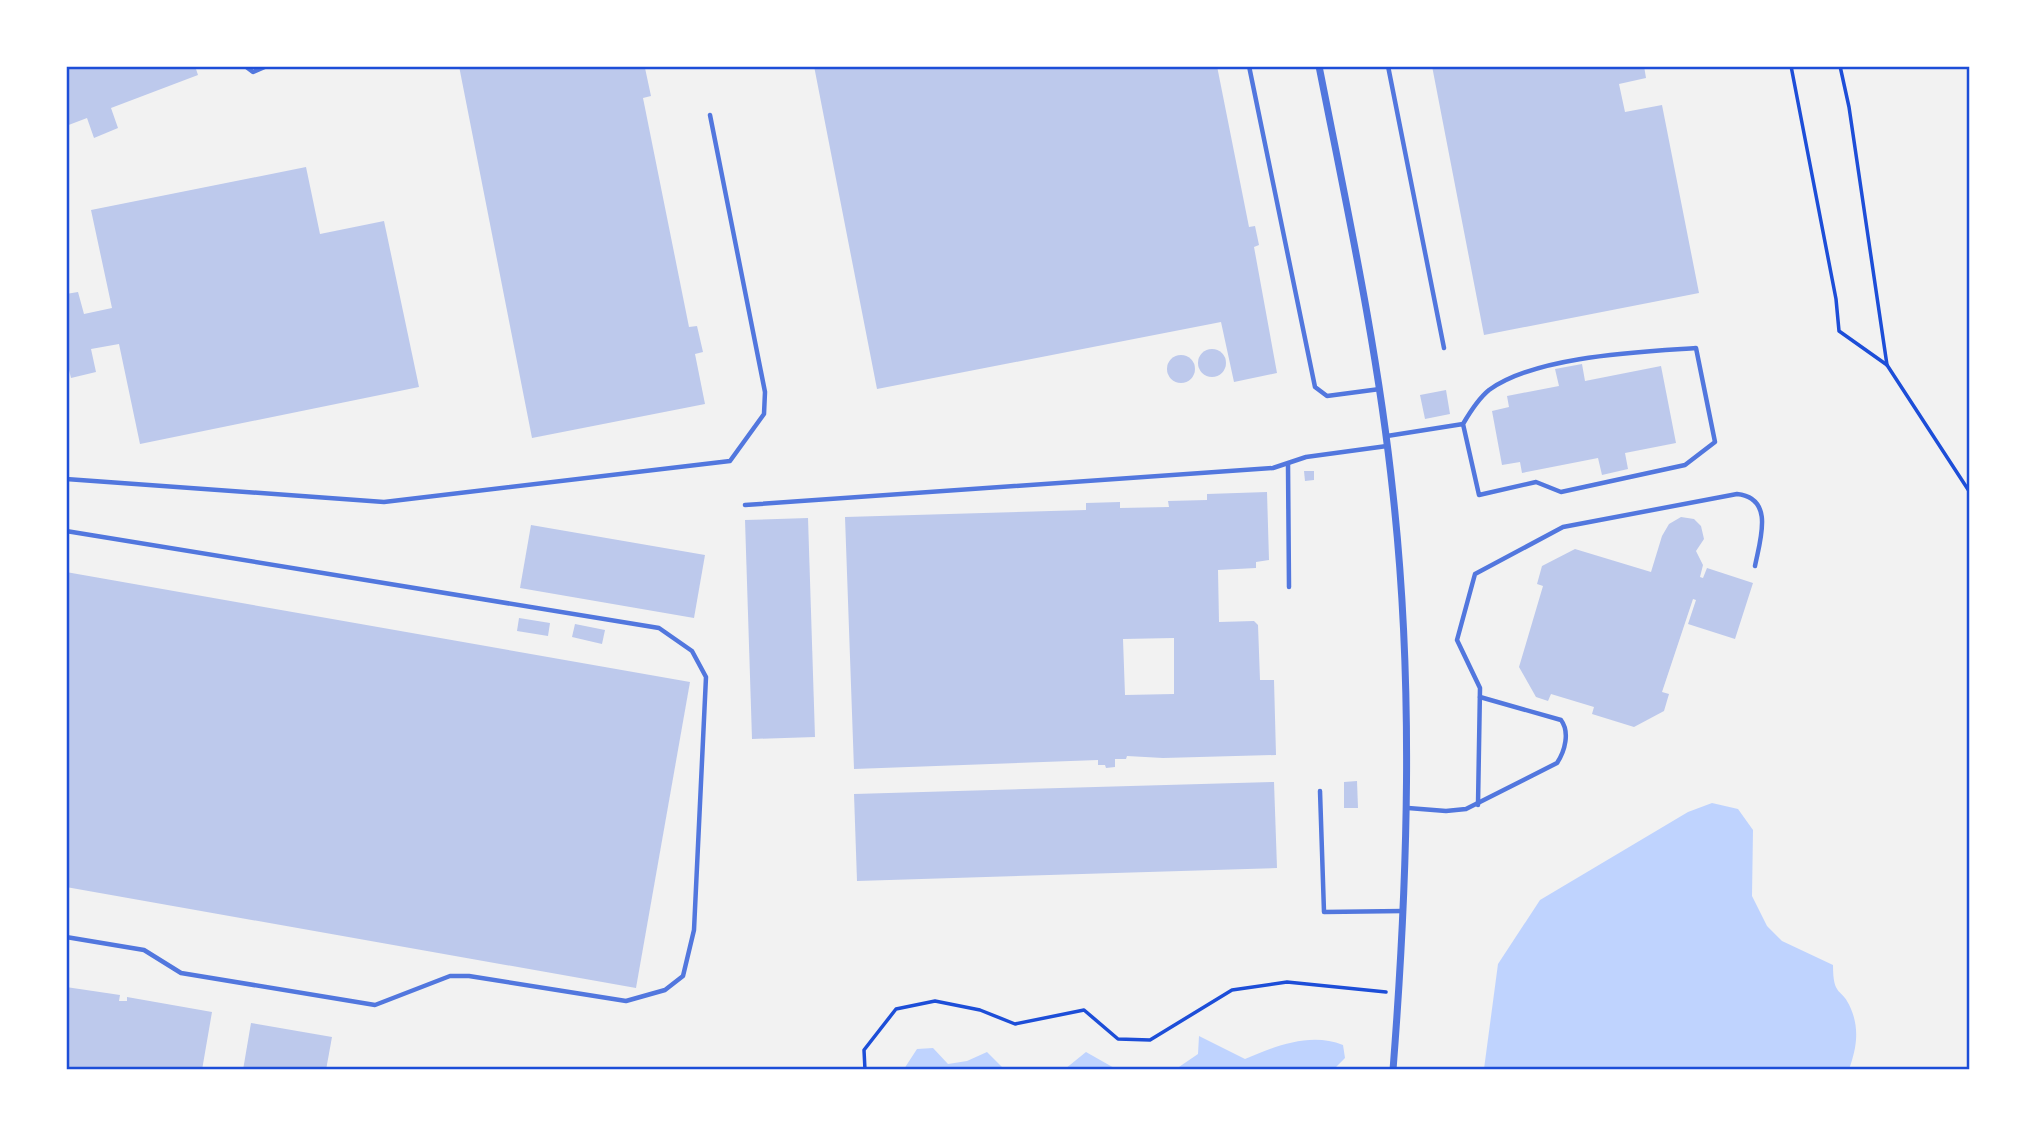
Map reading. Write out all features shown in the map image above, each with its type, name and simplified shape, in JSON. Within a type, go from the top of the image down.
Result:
[{"type":"street","points":[[1319,66],[1380,389],[1398,538],[1406,672],[1408,808],[1393,1069]]},
{"type":"lane","points":[[245,66],[253,72],[267,66]]},
{"type":"lane","points":[[1249,66],[1315,387],[1327,396],[1380,389]]},
{"type":"lane","points":[[1388,66],[1444,348]]},
{"type":"lane","points":[[66,479],[384,502],[730,461],[764,414],[765,392],[710,115]]},
{"type":"lane","points":[[1386,436],[1463,424],[1489,390],[1523,373],[1613,354],[1696,348],[1715,442],[1685,465],[1560,492],[1536,482],[1479,495],[1463,424]]},
{"type":"lane","points":[[745,505],[1259,469],[1288,464],[1306,457],[1387,446]]},
{"type":"lane","points":[[1288,464],[1289,587]]},
{"type":"lane","points":[[1478,805],[1480,696],[1477,680],[1457,640],[1472,579],[1478,572],[1563,527],[1737,494],[1746,495],[1755,501],[1764,518],[1755,566]]},
{"type":"lane","points":[[66,531],[659,628],[692,651],[706,677],[694,930],[683,976],[665,990],[626,1001],[468,976],[450,976],[375,1005],[181,973],[144,950],[66,937]]},
{"type":"lane","points":[[1408,808],[1446,811],[1478,805],[1558,763],[1562,756],[1566,731],[1561,720],[1480,696]]},
{"type":"lane","points":[[1320,791],[1324,912],[1404,911]]},
{"type":"path","points":[[1791,66],[1836,299],[1839,331],[1887,365],[1969,491]]},
{"type":"path","points":[[1840,66],[1849,107],[1887,365]]},
{"type":"path","points":[[865,1069],[864,1050],[896,1009],[935,1001],[980,1010],[1015,1024],[1084,1010],[1118,1039],[1150,1040],[1231,990],[1287,982],[1399,993]]},
{"type":"water","points":[[1712,803],[1738,809],[1753,830],[1752,896],[1767,926],[1782,941],[1833,965],[1836,988],[1848,1002],[1854,1017],[1855,1047],[1849,1069],[1484,1069],[1498,964],[1540,900],[1688,812]]},
{"type":"water","points":[[1199,1036],[1245,1059],[1281,1045],[1306,1040],[1331,1041],[1343,1045],[1345,1058],[1334,1069],[1176,1069],[1198,1054]]},
{"type":"water","points":[[933,1048],[948,1064],[967,1061],[987,1052],[1004,1069],[904,1069],[917,1049]]},
{"type":"water","points":[[1086,1052],[1116,1069],[1065,1069]]},
{"type":"building","points":[[66,66],[195,66],[198,75],[111,108],[118,128],[94,138],[87,118],[66,126]]},
{"type":"building","points":[[459,66],[645,68],[651,96],[643,98],[689,327],[697,326],[703,352],[695,354],[705,404],[532,438]]},
{"type":"building","points":[[814,66],[1217,66],[1249,227],[1255,226],[1259,245],[1254,247],[1277,373],[1234,382],[1221,322],[877,389]]},
{"type":"building","points":[[1432,66],[1644,66],[1646,78],[1619,84],[1625,112],[1662,105],[1699,293],[1484,335]]},
{"type":"building","points":[[306,167],[320,234],[384,221],[419,387],[140,444],[119,344],[91,349],[96,372],[71,378],[66,358],[66,294],[78,292],[84,314],[112,308],[91,210]]},
{"type":"building","points":[[1212,349],[1222,353],[1226,363],[1222,373],[1212,377],[1202,373],[1198,363],[1202,353]]},
{"type":"building","points":[[1181,355],[1191,359],[1195,369],[1191,379],[1181,383],[1171,379],[1167,369],[1171,359]]},
{"type":"building","points":[[1582,364],[1585,381],[1661,366],[1676,443],[1625,453],[1628,469],[1602,475],[1598,458],[1522,473],[1520,462],[1502,465],[1492,411],[1509,407],[1507,396],[1559,386],[1555,369]]},
{"type":"building","points":[[1446,390],[1450,414],[1425,419],[1420,395]]},
{"type":"building","points":[[1304,471],[1314,471],[1314,480],[1305,481]]},
{"type":"building","points":[[1267,492],[1269,560],[1256,562],[1256,568],[1218,570],[1219,622],[1254,621],[1258,625],[1260,680],[1274,680],[1276,755],[1163,758],[1127,756],[1126,759],[1115,759],[1115,767],[1106,768],[1105,765],[1098,765],[1098,760],[854,769],[845,517],[1086,510],[1086,503],[1120,502],[1120,508],[1169,507],[1168,501],[1207,500],[1207,494]],"holes":[[[1174,638],[1174,694],[1125,695],[1123,639]]]},
{"type":"building","points":[[1681,517],[1694,519],[1701,526],[1704,539],[1696,551],[1703,565],[1700,577],[1703,578],[1707,568],[1753,583],[1735,639],[1688,624],[1696,600],[1693,599],[1662,692],[1669,694],[1664,711],[1634,727],[1592,714],[1594,707],[1551,694],[1548,701],[1536,697],[1519,667],[1543,586],[1537,584],[1542,566],[1575,549],[1651,572],[1662,536],[1669,524]]},
{"type":"building","points":[[808,518],[815,737],[752,739],[745,520]]},
{"type":"building","points":[[531,525],[705,555],[694,618],[520,588]]},
{"type":"building","points":[[66,572],[690,682],[636,988],[66,887]]},
{"type":"building","points":[[519,618],[550,623],[548,636],[517,631]]},
{"type":"building","points":[[575,624],[605,630],[602,644],[572,637]]},
{"type":"building","points":[[1357,781],[1358,808],[1344,808],[1344,782]]},
{"type":"building","points":[[1274,782],[1277,868],[857,881],[854,794]]},
{"type":"building","points":[[66,987],[120,995],[119,1001],[127,1001],[127,997],[212,1012],[202,1070],[66,1070]]},
{"type":"building","points":[[251,1023],[332,1037],[326,1070],[243,1070]]}]
